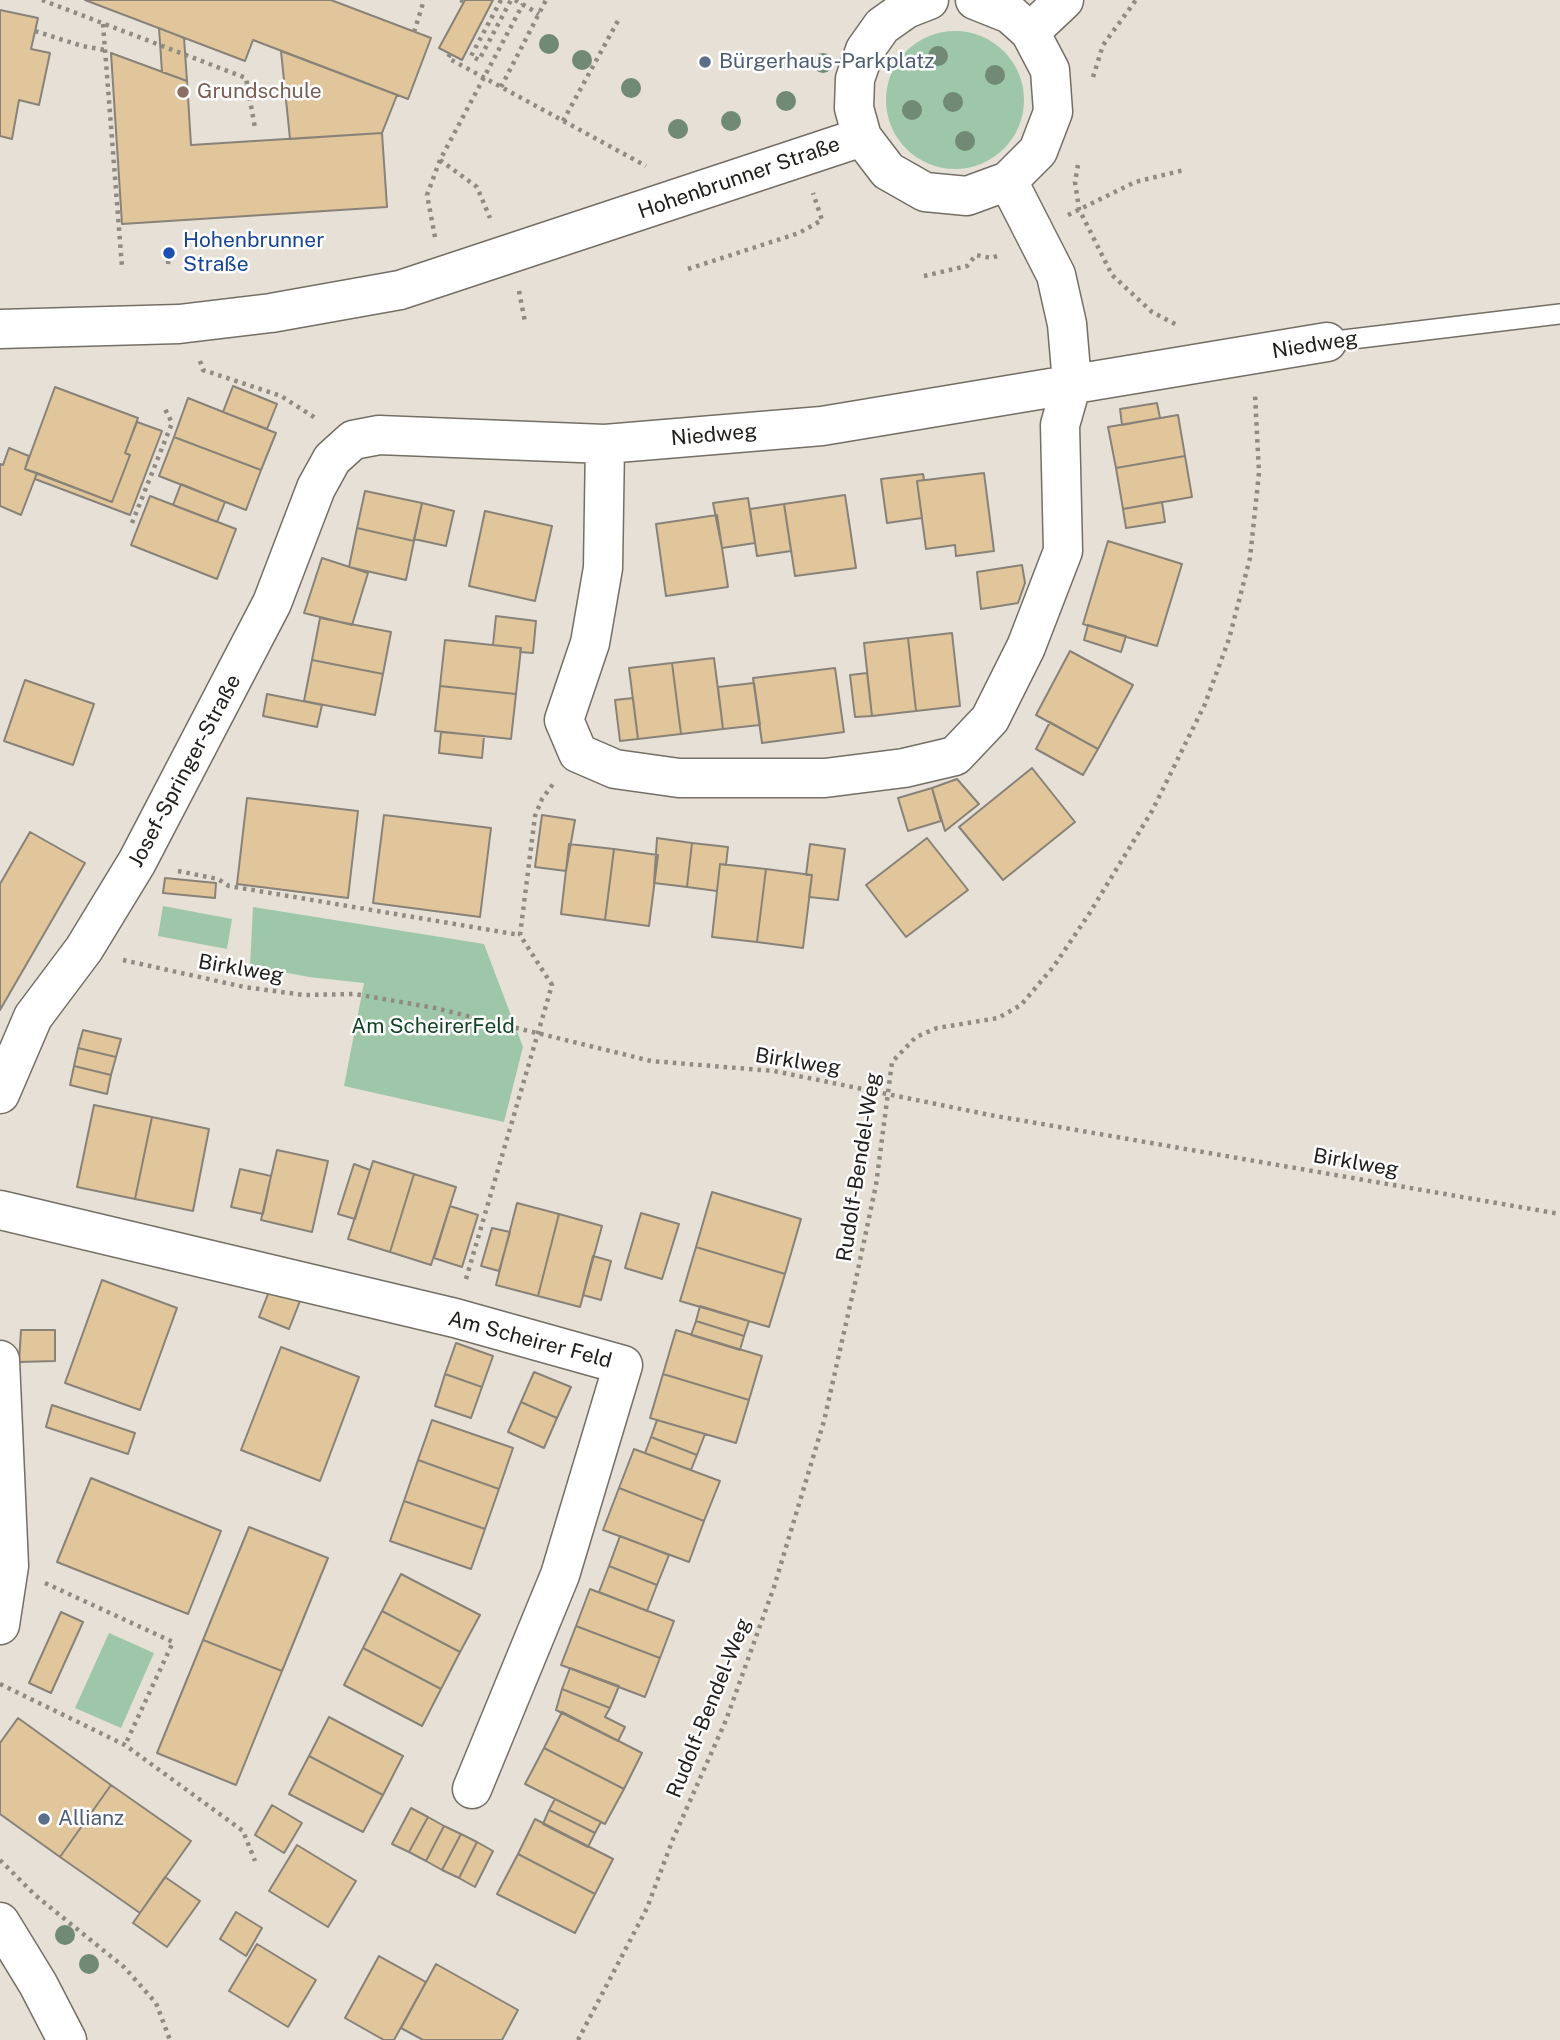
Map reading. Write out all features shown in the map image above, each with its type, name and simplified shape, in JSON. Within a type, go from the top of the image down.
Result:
[{"type":"street","name":"Hohenbrunner Straße","points":[[912,3],[882,26],[865,50],[855,79],[855,108],[862,136],[888,171],[925,192],[967,196],[1008,181],[1038,151],[1053,112],[1050,70],[1030,32],[1010,14],[975,0]]},
{"type":"street","points":[[1030,32],[1064,0]]},
{"type":"street","name":"Hohenbrunner Straße","points":[[0,329],[142,327],[191,323],[271,313],[400,290],[862,136]]},
{"type":"street","points":[[605,444],[603,568],[590,643],[564,720],[578,753],[615,769],[679,778],[825,778],[904,768],[955,756],[990,719],[1026,647],[1063,551],[1060,425],[1072,383],[1067,324],[1056,275],[1008,181]]},
{"type":"street","name":"Niedweg","points":[[353,440],[379,435],[605,444],[822,426],[1327,342]]},
{"type":"street","name":"Josef-Springer-Straße","points":[[0,1094],[33,1017],[84,948],[137,862],[272,603],[316,488],[332,459],[353,440]]},
{"type":"street","name":"Am Scheirer Feld","points":[[0,1210],[455,1318],[622,1365],[560,1575],[472,1789]]},
{"type":"street","points":[[0,1360],[9,1566],[0,1625]]},
{"type":"street","points":[[0,1922],[38,1984],[67,2040]]},
{"type":"lane","name":"Niedweg","points":[[1327,342],[1560,314]]},
{"type":"path","points":[[42,0],[246,78],[255,128]]},
{"type":"path","points":[[414,32],[424,0]]},
{"type":"path","points":[[501,0],[471,56],[479,60],[513,0],[539,14]]},
{"type":"path","points":[[501,87],[546,0]]},
{"type":"path","points":[[436,244],[427,195],[440,160],[523,4]]},
{"type":"path","points":[[563,121],[620,17]]},
{"type":"path","points":[[103,23],[122,267]]},
{"type":"path","points":[[35,31],[82,46],[105,50]]},
{"type":"path","points":[[450,54],[448,58],[650,168]]},
{"type":"path","points":[[924,276],[967,266],[976,255],[991,258],[1003,255],[1079,209],[1135,182],[1184,170]]},
{"type":"path","points":[[1079,209],[1112,275],[1152,312],[1179,326]]},
{"type":"path","points":[[688,269],[799,233],[822,220]]},
{"type":"path","points":[[168,264],[169,253]]},
{"type":"path","points":[[191,323],[203,370],[281,396],[353,440]]},
{"type":"path","name":"Rudolf-Bendel-Weg","points":[[578,2040],[647,1908],[682,1817],[726,1720],[774,1587],[824,1421],[856,1279],[876,1185],[892,1062],[916,1037],[937,1028],[998,1018],[1021,1005],[1039,985],[1122,864],[1205,704],[1230,639],[1250,558],[1259,473],[1252,355]]},
{"type":"path","points":[[132,523],[172,423],[164,409]]},
{"type":"path","points":[[455,1318],[552,985],[520,935],[535,816],[542,799],[578,753]]},
{"type":"path","points":[[137,862],[218,880],[229,886],[520,935]]},
{"type":"path","name":"Birklweg","points":[[155,969],[304,995],[355,994],[421,1006],[651,1061],[774,1071],[886,1094],[1560,1214]]},
{"type":"path","points":[[9,1566],[173,1642],[125,1745]]},
{"type":"path","points":[[0,1684],[125,1745],[243,1832],[255,1861]]},
{"type":"path","points":[[0,1860],[35,1895],[124,1967],[156,2003],[170,2040]]},
{"type":"green space","points":[[955,31],[981,36],[1004,51],[1019,74],[1024,100],[1019,126],[1004,149],[981,164],[955,169],[929,164],[906,149],[891,126],[886,100],[891,74],[906,51],[929,36]]},
{"type":"green space","points":[[163,906],[232,919],[227,949],[158,936]]},
{"type":"green space","name":"Am ScheirerFeld","points":[[253,907],[484,944],[523,1047],[504,1122],[344,1086],[364,983],[309,977],[250,966]]},
{"type":"green space","points":[[109,1633],[154,1653],[121,1728],[75,1708]]},
{"type":"building","points":[[85,0],[331,0],[431,38],[408,99],[253,40],[245,61]]},
{"type":"building","points":[[465,0],[493,0],[462,60],[439,48]]},
{"type":"building","points":[[0,10],[38,18],[31,49],[50,53],[39,105],[19,100],[12,139],[0,136]]},
{"type":"building","points":[[159,28],[184,38],[187,81],[162,72]]},
{"type":"building","points":[[281,51],[397,95],[382,133],[290,139]]},
{"type":"building","points":[[111,53],[187,81],[191,145],[382,133],[387,207],[122,224]]},
{"type":"building","points":[[233,386],[277,404],[267,429],[223,412]]},
{"type":"building","points":[[55,387],[138,418],[125,453],[130,455],[112,502],[25,469]]},
{"type":"building","points":[[188,398],[276,433],[261,470],[174,437]]},
{"type":"building","points":[[1157,403],[1160,418],[1122,425],[1120,409]]},
{"type":"building","points":[[1178,415],[1185,456],[1116,468],[1108,427]]},
{"type":"building","points":[[137,422],[162,431],[130,515],[35,479],[37,473],[112,502],[130,455],[125,453]]},
{"type":"building","points":[[174,437],[261,470],[246,510],[159,476]]},
{"type":"building","points":[[9,448],[29,456],[25,469],[37,473],[21,515],[0,506],[0,464],[3,465]]},
{"type":"building","points":[[1185,456],[1192,497],[1123,509],[1116,468]]},
{"type":"building","points":[[984,473],[994,551],[956,556],[955,545],[926,549],[917,481]]},
{"type":"building","points":[[923,474],[924,480],[917,481],[922,518],[887,523],[881,479]]},
{"type":"building","points":[[181,484],[225,502],[217,522],[173,505]]},
{"type":"building","points":[[365,491],[422,503],[414,541],[357,528]]},
{"type":"building","points":[[845,495],[856,568],[795,576],[784,504]]},
{"type":"building","points":[[150,496],[236,529],[217,579],[131,545]]},
{"type":"building","points":[[748,498],[755,543],[722,548],[713,503]]},
{"type":"building","points":[[1162,502],[1165,522],[1126,528],[1123,509]]},
{"type":"building","points":[[422,503],[454,511],[446,546],[414,539]]},
{"type":"building","points":[[784,504],[791,551],[757,556],[750,509]]},
{"type":"building","points":[[485,511],[552,526],[535,601],[469,586]]},
{"type":"building","points":[[717,515],[728,587],[666,596],[656,524]]},
{"type":"building","points":[[357,528],[414,541],[406,580],[349,567]]},
{"type":"building","points":[[1108,541],[1182,564],[1157,646],[1083,624]]},
{"type":"building","points":[[322,558],[368,573],[352,625],[304,613]]},
{"type":"building","points":[[1022,565],[1025,583],[1018,603],[981,609],[977,572]]},
{"type":"building","points":[[496,616],[536,621],[533,653],[520,652],[521,648],[493,645]]},
{"type":"building","points":[[320,618],[391,632],[383,674],[312,660]]},
{"type":"building","points":[[1088,625],[1126,636],[1121,652],[1084,640]]},
{"type":"building","points":[[952,633],[960,706],[916,711],[908,638]]},
{"type":"building","points":[[908,638],[916,711],[872,716],[864,643]]},
{"type":"building","points":[[445,640],[521,648],[516,694],[440,686]]},
{"type":"building","points":[[1070,651],[1133,685],[1098,749],[1036,715]]},
{"type":"building","points":[[714,658],[723,729],[681,734],[672,663]]},
{"type":"building","points":[[312,660],[383,674],[375,715],[304,701]]},
{"type":"building","points":[[672,663],[681,734],[638,739],[629,668]]},
{"type":"building","points":[[835,668],[844,732],[762,743],[753,678]]},
{"type":"building","points":[[867,673],[872,716],[855,717],[850,675]]},
{"type":"building","points":[[25,680],[94,704],[73,765],[4,741]]},
{"type":"building","points":[[754,683],[760,725],[723,729],[718,687]]},
{"type":"building","points":[[440,686],[516,694],[511,739],[435,731]]},
{"type":"building","points":[[267,694],[322,705],[317,727],[263,716]]},
{"type":"building","points":[[633,698],[638,739],[620,741],[615,700]]},
{"type":"building","points":[[1050,722],[1098,749],[1083,775],[1036,749]]},
{"type":"building","points":[[441,732],[484,736],[482,758],[439,753]]},
{"type":"building","points":[[1032,768],[1075,822],[1003,880],[959,827]]},
{"type":"building","points":[[957,779],[979,804],[945,831],[932,788]]},
{"type":"building","points":[[932,788],[941,821],[908,831],[898,798]]},
{"type":"building","points":[[247,798],[358,811],[348,898],[237,884]]},
{"type":"building","points":[[384,815],[491,828],[480,917],[373,903]]},
{"type":"building","points":[[542,815],[575,820],[566,871],[535,867]]},
{"type":"building","points":[[30,832],[85,863],[0,1010],[0,884]]},
{"type":"building","points":[[657,838],[692,843],[687,887],[654,883]]},
{"type":"building","points":[[927,838],[968,890],[906,937],[866,885]]},
{"type":"building","points":[[692,843],[728,847],[726,865],[720,864],[717,891],[687,887]]},
{"type":"building","points":[[569,844],[614,849],[605,920],[561,914]]},
{"type":"building","points":[[810,844],[845,849],[838,900],[809,897],[812,875],[806,875]]},
{"type":"building","points":[[614,849],[658,855],[649,926],[605,920]]},
{"type":"building","points":[[720,864],[766,869],[757,942],[712,937]]},
{"type":"building","points":[[766,869],[812,875],[803,948],[757,942]]},
{"type":"building","points":[[165,878],[216,883],[215,898],[163,893]]},
{"type":"building","points":[[83,1030],[121,1039],[116,1057],[78,1048]]},
{"type":"building","points":[[78,1048],[116,1057],[111,1075],[74,1066]]},
{"type":"building","points":[[74,1066],[111,1075],[107,1094],[70,1085]]},
{"type":"building","points":[[94,1105],[152,1117],[135,1199],[77,1187]]},
{"type":"building","points":[[152,1117],[209,1129],[193,1211],[135,1199]]},
{"type":"building","points":[[277,1150],[328,1161],[312,1232],[261,1220]]},
{"type":"building","points":[[373,1161],[414,1174],[390,1252],[348,1239]]},
{"type":"building","points":[[354,1164],[370,1170],[355,1219],[338,1214]]},
{"type":"building","points":[[240,1169],[271,1176],[263,1214],[231,1207]]},
{"type":"building","points":[[414,1174],[456,1187],[431,1265],[390,1252]]},
{"type":"building","points":[[712,1192],[801,1219],[785,1274],[696,1247]]},
{"type":"building","points":[[517,1203],[559,1214],[538,1296],[496,1285]]},
{"type":"building","points":[[450,1206],[478,1215],[462,1267],[434,1258]]},
{"type":"building","points":[[641,1213],[679,1224],[662,1279],[625,1268]]},
{"type":"building","points":[[559,1214],[602,1226],[580,1307],[538,1296]]},
{"type":"building","points":[[492,1228],[510,1232],[499,1271],[481,1266]]},
{"type":"building","points":[[696,1247],[785,1274],[769,1327],[680,1301]]},
{"type":"building","points":[[593,1256],[611,1261],[601,1300],[583,1295]]},
{"type":"building","points":[[102,1280],[177,1308],[140,1410],[65,1383]]},
{"type":"building","points":[[270,1289],[300,1301],[289,1329],[259,1317]]},
{"type":"building","points":[[700,1306],[749,1321],[744,1336],[696,1321]]},
{"type":"building","points":[[696,1321],[744,1336],[740,1350],[691,1335]]},
{"type":"building","points":[[21,1330],[55,1330],[55,1361],[19,1362]]},
{"type":"building","points":[[676,1330],[762,1356],[749,1400],[663,1374]]},
{"type":"building","points":[[456,1343],[493,1356],[482,1387],[445,1374]]},
{"type":"building","points":[[281,1347],[359,1377],[320,1481],[241,1450]]},
{"type":"building","points":[[534,1372],[571,1387],[557,1418],[521,1402]]},
{"type":"building","points":[[445,1374],[482,1387],[471,1418],[435,1406]]},
{"type":"building","points":[[663,1374],[749,1400],[736,1443],[650,1418]]},
{"type":"building","points":[[521,1402],[557,1418],[544,1448],[508,1432]]},
{"type":"building","points":[[52,1405],[135,1433],[128,1454],[46,1427]]},
{"type":"building","points":[[432,1420],[513,1448],[499,1489],[418,1460]]},
{"type":"building","points":[[657,1420],[705,1434],[697,1455],[651,1437]]},
{"type":"building","points":[[651,1437],[697,1455],[691,1470],[645,1453]]},
{"type":"building","points":[[634,1449],[720,1481],[704,1521],[619,1488]]},
{"type":"building","points":[[418,1460],[499,1489],[485,1529],[404,1501]]},
{"type":"building","points":[[91,1478],[221,1531],[188,1614],[57,1562]]},
{"type":"building","points":[[619,1488],[704,1521],[689,1562],[603,1530]]},
{"type":"building","points":[[404,1501],[485,1529],[471,1569],[390,1541]]},
{"type":"building","points":[[249,1527],[328,1558],[282,1671],[203,1640]]},
{"type":"building","points":[[620,1536],[669,1555],[657,1585],[609,1566]]},
{"type":"building","points":[[609,1566],[657,1585],[647,1611],[599,1592]]},
{"type":"building","points":[[401,1574],[480,1615],[460,1652],[382,1611]]},
{"type":"building","points":[[590,1589],[674,1621],[660,1658],[576,1626]]},
{"type":"building","points":[[382,1611],[460,1652],[441,1689],[363,1648]]},
{"type":"building","points":[[61,1612],[83,1622],[51,1693],[29,1683]]},
{"type":"building","points":[[576,1626],[660,1658],[645,1697],[561,1665]]},
{"type":"building","points":[[203,1640],[282,1671],[236,1785],[157,1753]]},
{"type":"building","points":[[363,1648],[441,1689],[422,1726],[344,1685]]},
{"type":"building","points":[[570,1668],[619,1686],[610,1708],[562,1689]]},
{"type":"building","points":[[562,1689],[610,1708],[605,1717],[625,1727],[618,1741],[556,1710]]},
{"type":"building","points":[[562,1712],[642,1753],[624,1789],[544,1748]]},
{"type":"building","points":[[329,1717],[403,1756],[383,1795],[309,1756]]},
{"type":"building","points":[[18,1718],[111,1785],[60,1857],[0,1814],[0,1743]]},
{"type":"building","points":[[544,1748],[624,1789],[605,1824],[525,1784]]},
{"type":"building","points":[[309,1756],[383,1795],[363,1832],[289,1794]]},
{"type":"building","points":[[111,1785],[191,1841],[140,1913],[60,1857]]},
{"type":"building","points":[[555,1799],[601,1822],[595,1833],[549,1810]]},
{"type":"building","points":[[272,1805],[302,1823],[284,1853],[255,1835]]},
{"type":"building","points":[[411,1808],[428,1817],[409,1852],[392,1844]]},
{"type":"building","points":[[549,1810],[595,1833],[588,1847],[543,1824]]},
{"type":"building","points":[[428,1817],[444,1826],[426,1861],[409,1852]]},
{"type":"building","points":[[535,1819],[613,1859],[595,1894],[518,1854]]},
{"type":"building","points":[[444,1826],[461,1834],[442,1870],[426,1861]]},
{"type":"building","points":[[461,1834],[477,1842],[459,1878],[442,1870]]},
{"type":"building","points":[[477,1842],[493,1851],[475,1887],[459,1878]]},
{"type":"building","points":[[297,1845],[356,1881],[328,1927],[269,1891]]},
{"type":"building","points":[[518,1854],[595,1894],[575,1933],[497,1894]]},
{"type":"building","points":[[165,1877],[200,1901],[167,1947],[133,1923]]},
{"type":"building","points":[[236,1912],[262,1928],[246,1956],[220,1939]]},
{"type":"building","points":[[257,1944],[316,1980],[288,2027],[229,1991]]},
{"type":"building","points":[[379,1956],[426,1982],[394,2040],[384,2040],[345,2018]]},
{"type":"building","points":[[436,1964],[518,2010],[502,2040],[423,2040],[401,2028]]},
{"type":"place","name":"Bürgerhaus-Parkplatz","points":[[705,62]]},
{"type":"place","name":"Grundschule","points":[[183,92]]},
{"type":"place","name":"Hohenbrunner Straße","points":[[169,253]]},
{"type":"place","name":"Allianz","points":[[44,1819]]}]
